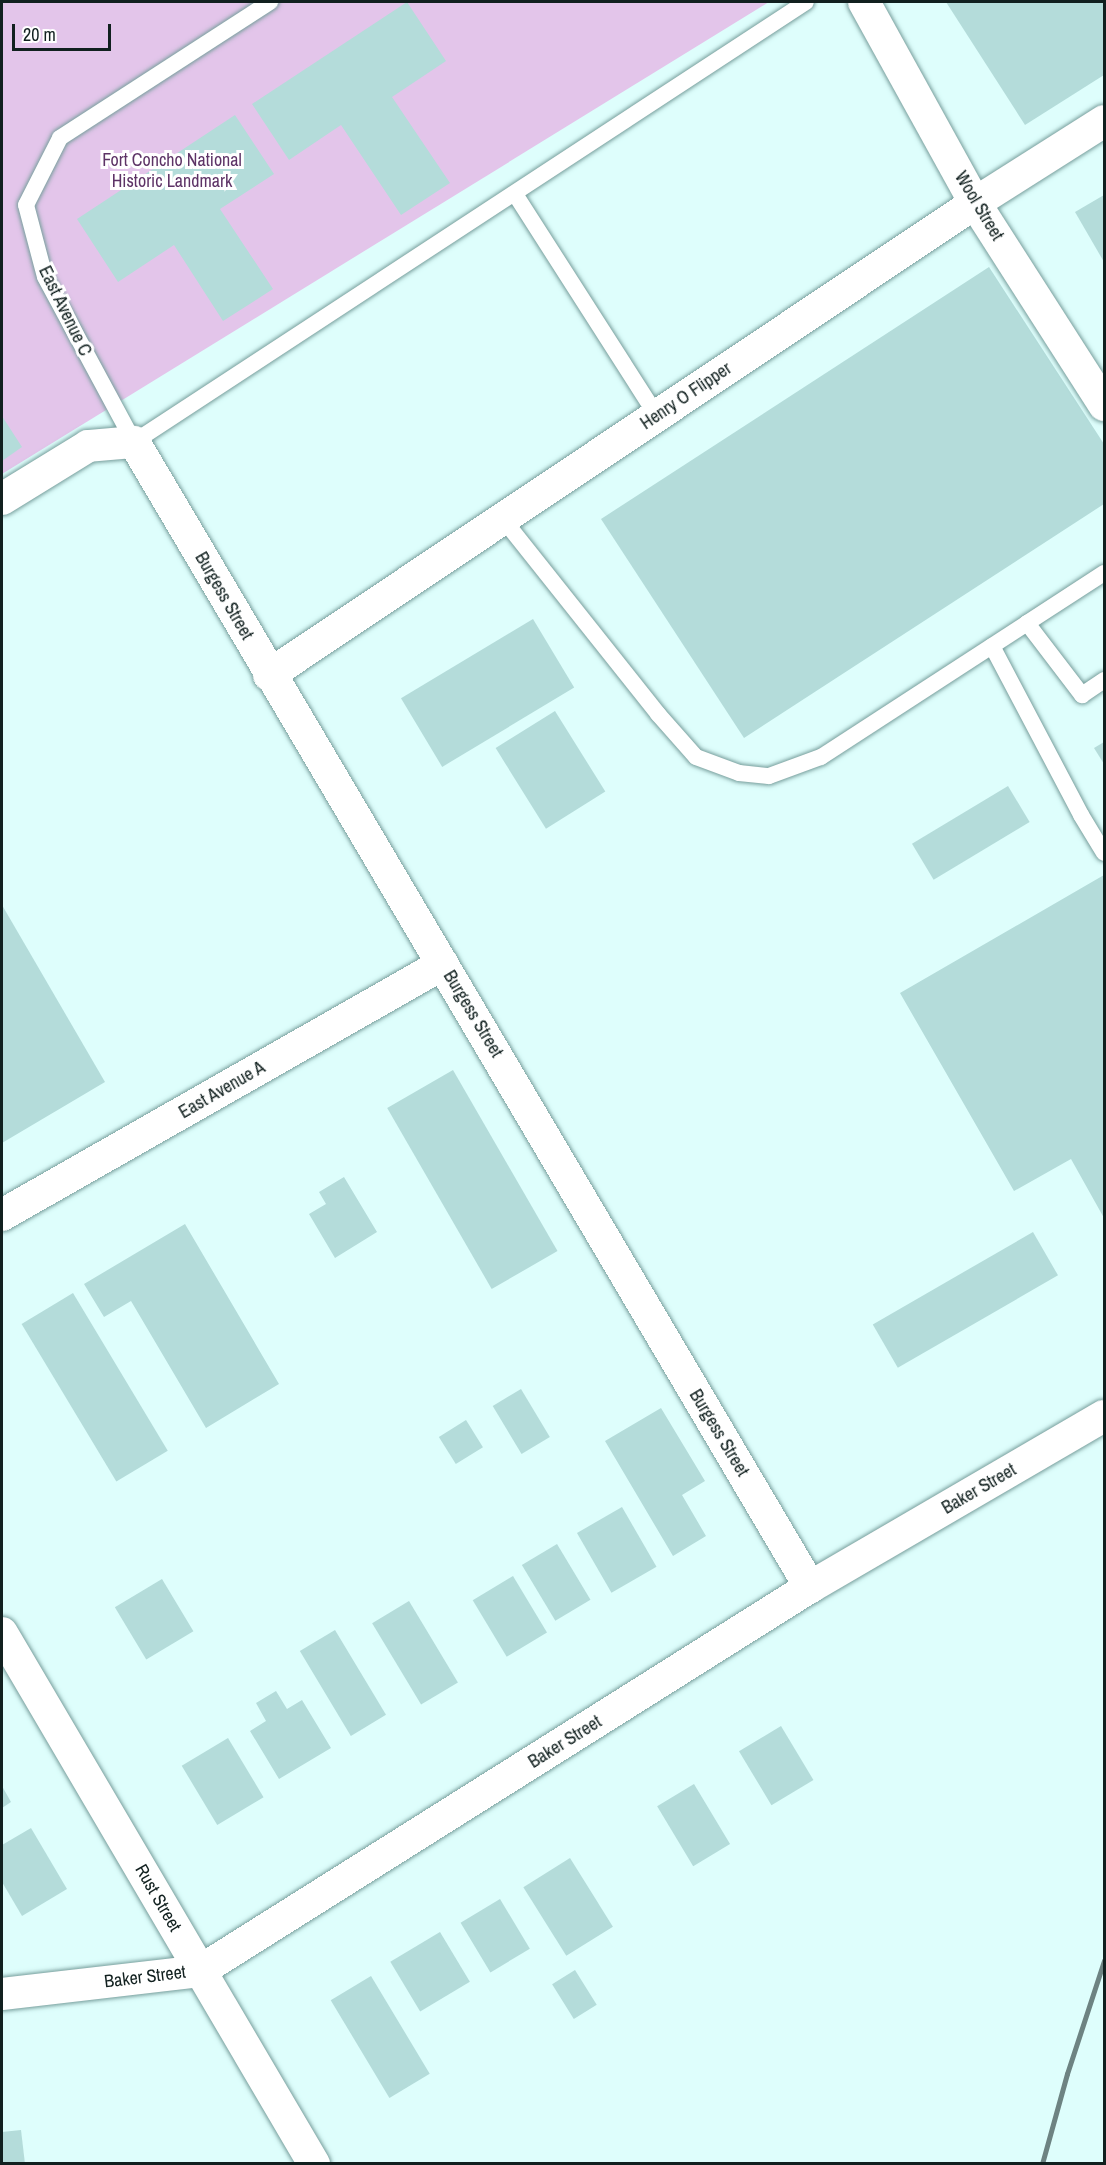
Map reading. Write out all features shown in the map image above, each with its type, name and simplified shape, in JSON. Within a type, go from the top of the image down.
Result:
[{"type":"street","name":"Wool Street","points":[[864,2],[975,203],[1104,405]]},
{"type":"street","name":"Henry O Flipper","points":[[269,675],[975,203],[1104,121]]},
{"type":"street","points":[[2,499],[88,446],[134,442]]},
{"type":"street","name":"Burgess Street","points":[[134,442],[269,675],[443,964],[810,1587]]},
{"type":"street","name":"East Avenue A","points":[[2,1215],[443,964]]},
{"type":"street","name":"Baker Street","points":[[2,1994],[200,1971],[810,1587],[1104,1416]]},
{"type":"street","name":"Rust Street","points":[[2,1633],[314,2163]]},
{"type":"lane","name":"East Avenue C","points":[[134,442],[45,277],[26,205],[60,138],[270,2]]},
{"type":"lane","points":[[134,442],[806,2]]},
{"type":"lane","points":[[515,194],[657,416]]},
{"type":"lane","points":[[503,519],[658,714],[696,757],[739,773],[770,776],[821,757],[1104,573]]},
{"type":"lane","points":[[1027,623],[1082,695],[1104,680]]},
{"type":"lane","points":[[992,646],[1081,816],[1104,853]]},
{"type":"green space","name":"Fort Concho National Historic Landmark","points":[[2,2],[769,2],[2,474]]},
{"type":"building","points":[[407,2],[446,61],[392,97],[450,183],[401,215],[341,125],[289,160],[252,104]]},
{"type":"building","points":[[946,2],[1104,2],[1104,75],[1025,125]]},
{"type":"building","points":[[235,115],[274,174],[220,209],[273,289],[223,321],[174,245],[118,282],[77,219]]},
{"type":"building","points":[[1104,195],[1104,262],[1075,212]]},
{"type":"building","points":[[989,267],[1104,444],[1104,504],[744,738],[601,519]]},
{"type":"building","points":[[2,416],[22,447],[2,461]]},
{"type":"building","points":[[533,619],[574,688],[442,767],[401,698]]},
{"type":"building","points":[[555,711],[605,792],[546,829],[496,748]]},
{"type":"building","points":[[1104,742],[1104,764],[1094,748]]},
{"type":"building","points":[[1008,786],[1030,822],[934,880],[912,844]]},
{"type":"building","points":[[1104,875],[1104,1218],[1071,1159],[1014,1191],[900,993]]},
{"type":"building","points":[[2,905],[105,1082],[2,1143]]},
{"type":"building","points":[[453,1070],[558,1251],[492,1289],[387,1108]]},
{"type":"building","points":[[344,1177],[377,1232],[335,1258],[309,1214],[326,1204],[319,1192]]},
{"type":"building","points":[[185,1224],[279,1384],[206,1428],[131,1301],[104,1317],[84,1284]]},
{"type":"building","points":[[1033,1232],[1058,1275],[898,1368],[873,1324]]},
{"type":"building","points":[[73,1293],[168,1451],[116,1482],[22,1324]]},
{"type":"building","points":[[521,1389],[550,1437],[522,1454],[493,1406]]},
{"type":"building","points":[[661,1408],[705,1481],[682,1495],[706,1536],[673,1556],[605,1441]]},
{"type":"building","points":[[466,1420],[483,1447],[456,1464],[439,1437]]},
{"type":"building","points":[[622,1507],[656,1567],[611,1593],[577,1533]]},
{"type":"building","points":[[557,1544],[590,1600],[555,1621],[522,1565]]},
{"type":"building","points":[[513,1576],[547,1633],[507,1657],[473,1600]]},
{"type":"building","points":[[162,1579],[193,1631],[146,1660],[115,1607]]},
{"type":"building","points":[[409,1601],[458,1682],[421,1705],[372,1623]]},
{"type":"building","points":[[335,1630],[386,1715],[351,1736],[300,1651]]},
{"type":"building","points":[[276,1691],[287,1709],[302,1700],[331,1748],[279,1779],[250,1731],[266,1721],[256,1703]]},
{"type":"building","points":[[781,1726],[813,1780],[771,1805],[739,1751]]},
{"type":"building","points":[[228,1738],[264,1797],[217,1825],[182,1766]]},
{"type":"building","points":[[694,1784],[730,1844],[693,1866],[657,1806]]},
{"type":"building","points":[[2,1786],[11,1802],[2,1808]]},
{"type":"building","points":[[31,1828],[67,1889],[22,1916],[2,1882],[2,1845]]},
{"type":"building","points":[[570,1858],[613,1927],[566,1956],[523,1887]]},
{"type":"building","points":[[500,1899],[530,1949],[490,1972],[461,1923]]},
{"type":"building","points":[[440,1932],[470,1982],[420,2012],[390,1962]]},
{"type":"building","points":[[575,1970],[597,2005],[574,2019],[552,1984]]},
{"type":"building","points":[[371,1976],[430,2074],[389,2098],[331,2000]]},
{"type":"building","points":[[21,2130],[25,2164],[2,2164],[2,2132]]},
{"type":"railway","points":[[1042,2164],[1067,2074],[1104,1961]]}]
